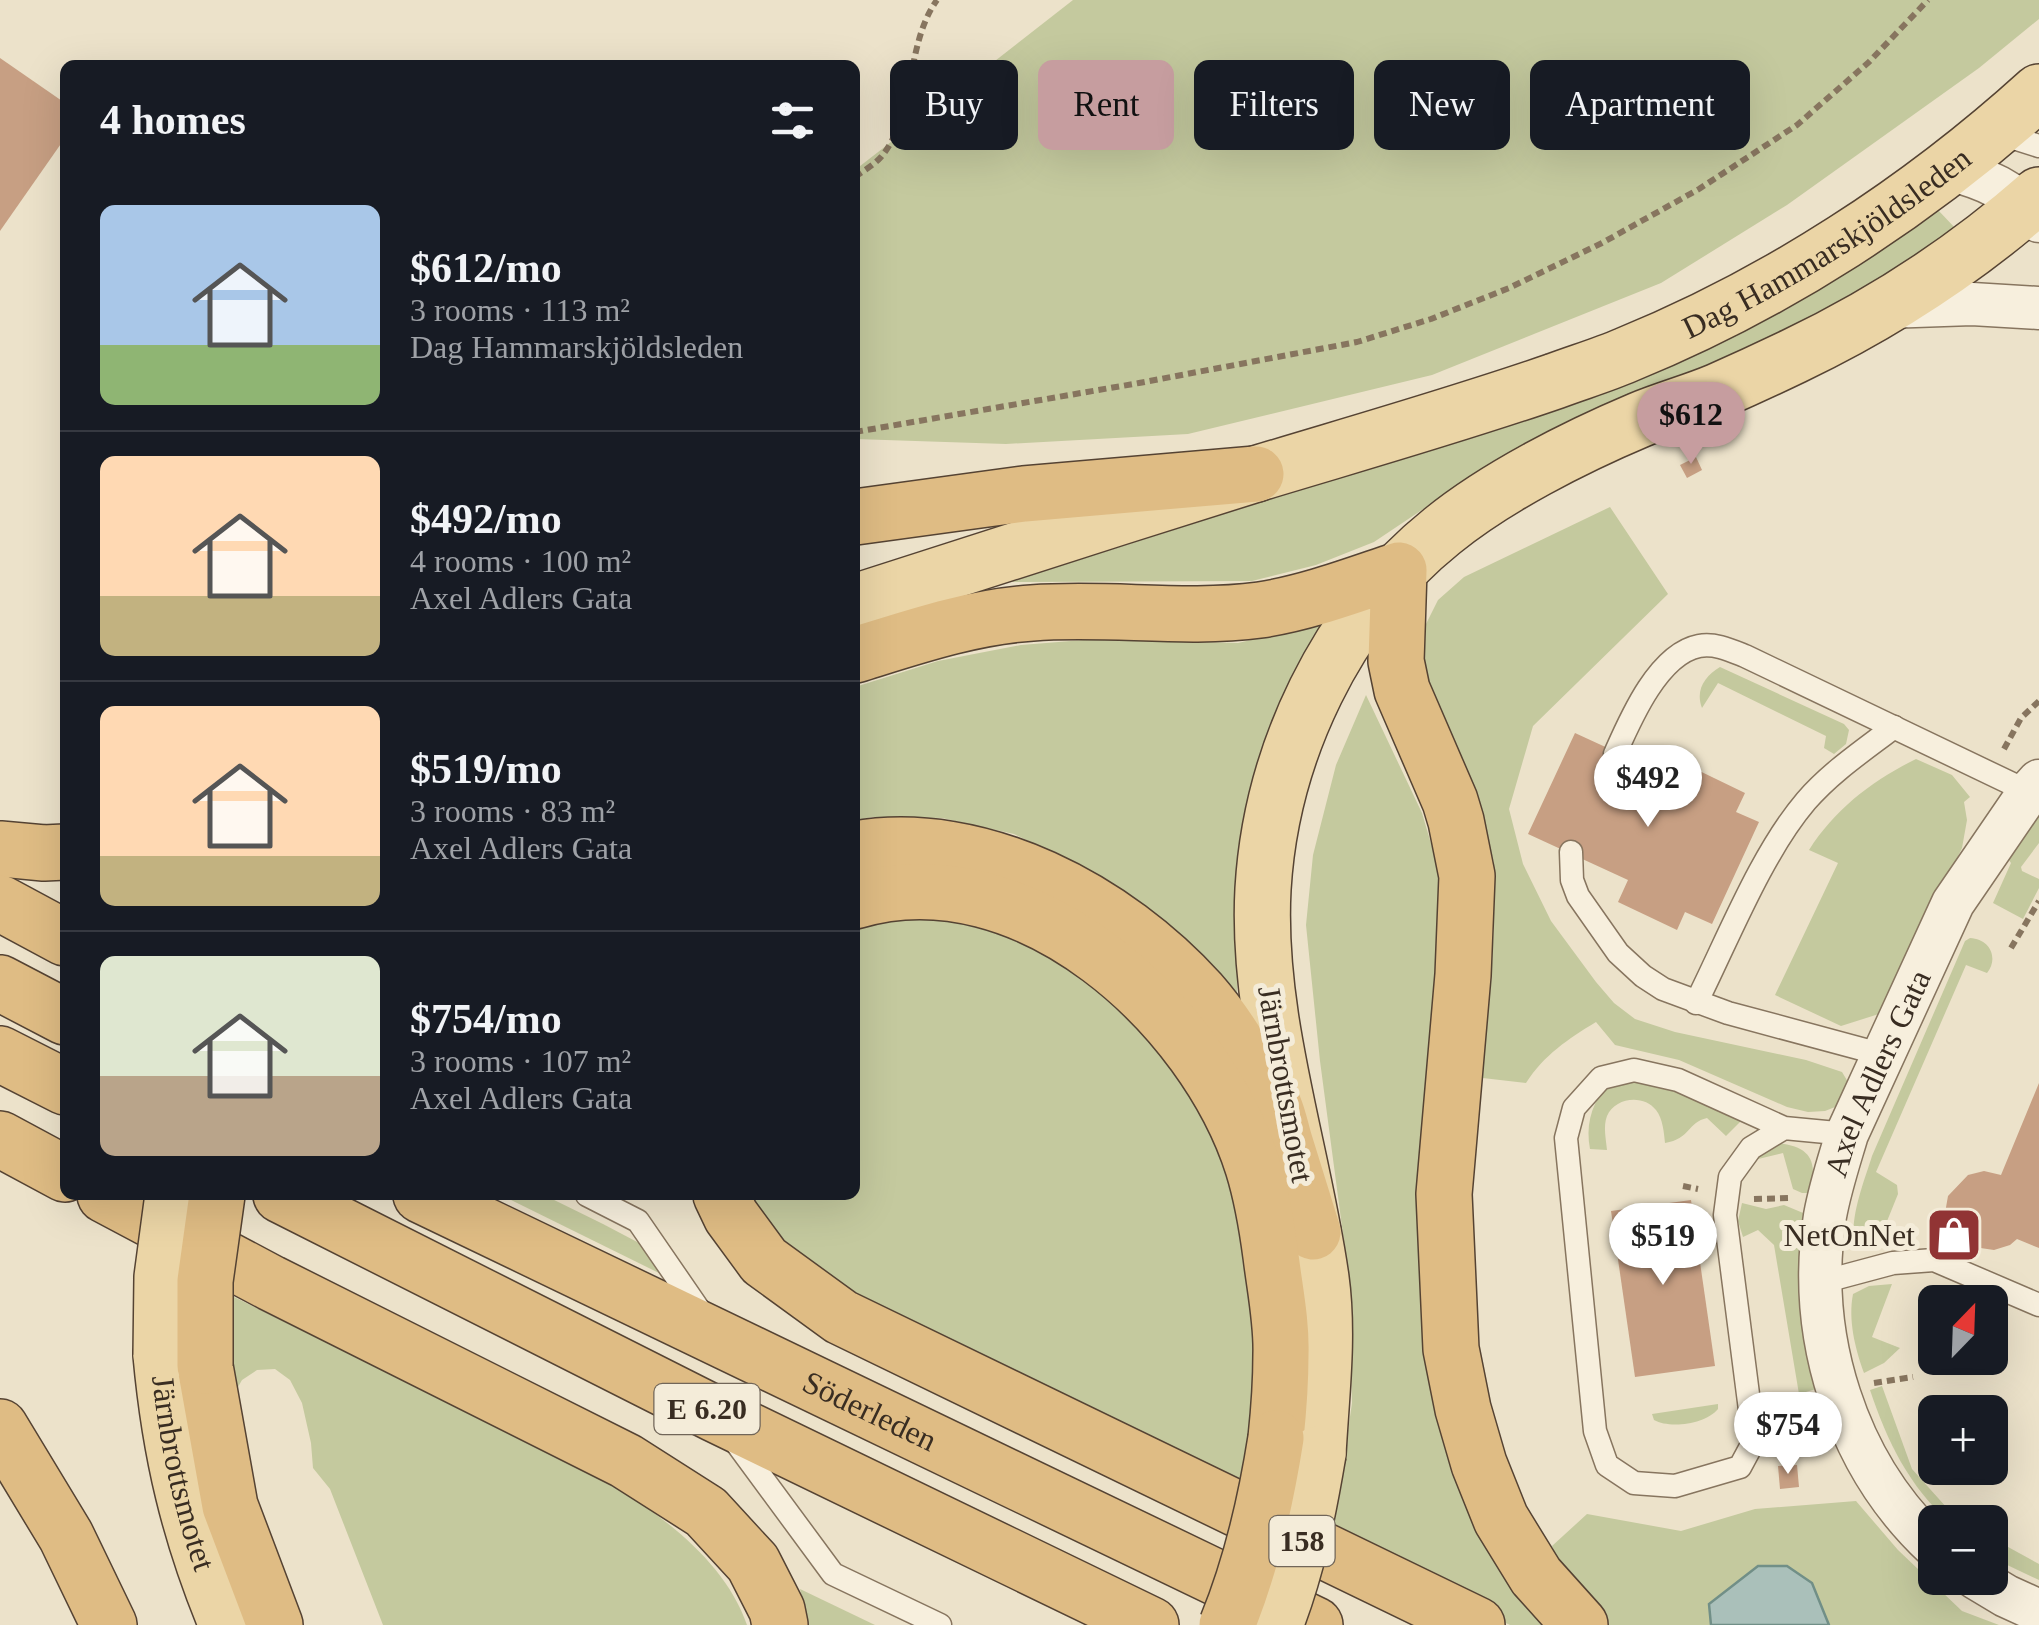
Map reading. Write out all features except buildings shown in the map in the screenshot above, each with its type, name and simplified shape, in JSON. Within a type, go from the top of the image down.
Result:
[{"type":"highway","points":[[860,516],[1024,494],[1256,474]]},
{"type":"highway","points":[[860,653],[942,628],[1031,613],[1094,610],[1208,614],[1261,610],[1399,570],[1396,661],[1402,690],[1450,801],[1467,876],[1463,975],[1444,1194],[1451,1349],[1478,1464],[1501,1519],[1536,1576],[1580,1625]]},
{"type":"highway","points":[[860,848],[925,844],[976,853],[1040,876],[1097,906],[1150,947],[1199,993],[1238,1044],[1275,1108],[1314,1232]]},
{"type":"highway","points":[[0,849],[60,852]]},
{"type":"highway","points":[[860,900],[905,893],[949,894],[992,901],[1043,922],[1087,947],[1124,976],[1173,1026],[1232,1116],[1253,1166],[1265,1217],[1297,1446],[1269,1483],[1248,1573],[1228,1625]]},
{"type":"highway","points":[[0,903],[60,935]]},
{"type":"highway","points":[[0,983],[60,1015]]},
{"type":"highway","points":[[0,1054],[60,1084]]},
{"type":"highway","points":[[0,1139],[60,1171]]},
{"type":"highway","points":[[114,1200],[626,1461],[706,1512],[753,1563],[777,1610],[780,1625]]},
{"type":"highway","points":[[216,1200],[206,1282],[183,1360],[230,1506],[275,1625]]},
{"type":"highway","name":"E 6.20","points":[[290,1200],[715,1414],[1151,1625]]},
{"type":"highway","name":"Söderleden","points":[[432,1200],[1316,1625]]},
{"type":"highway","points":[[723,1200],[764,1260],[841,1317],[1478,1625]]},
{"type":"highway","points":[[0,1427],[66,1536],[109,1625]]},
{"type":"main road","name":"Dag Hammarskjöldsleden","points":[[1256,474],[1505,398],[1625,356],[1705,320],[1872,224],[1948,169],[2017,139],[2039,92]]},
{"type":"main road","points":[[1399,570],[1443,530],[1499,492],[1639,420],[1716,392],[1863,321],[2035,207]]},
{"type":"main road","points":[[860,600],[1256,474]]},
{"type":"main road","name":"Järnbrottsmotet","points":[[1276,1625],[1302,1538],[1297,1446],[1324,1340],[1322,1284],[1314,1232],[1268,995],[1262,943],[1264,885],[1274,814],[1287,763],[1307,712],[1351,630],[1399,570]]},
{"type":"main road","name":"Järnbrottsmotet","points":[[172,1200],[162,1277],[183,1360],[166,1416],[187,1516],[227,1625]]},
{"type":"street","points":[[1948,169],[1990,182],[2035,207]]},
{"type":"street","points":[[1886,307],[1972,304],[2039,308]]},
{"type":"street","name":"Axel Adlers Gata","points":[[1918,1531],[1870,1468],[1850,1428],[1837,1387],[1827,1341],[1822,1282],[1828,1205],[1847,1134],[1952,903],[2034,786]]},
{"type":"street","points":[[2004,1595],[2039,1610]]},
{"type":"lane","points":[[1614,754],[1638,705],[1670,662],[1701,646],[1721,647],[2034,786]]},
{"type":"lane","points":[[1696,1002],[1764,864],[1806,801],[1831,776],[1894,727]]},
{"type":"lane","points":[[1571,852],[1572,880],[1578,896],[1618,953],[1643,976],[1696,1002],[1884,1055]]},
{"type":"lane","points":[[1784,1128],[1750,1148],[1730,1177],[1725,1214],[1754,1441],[1740,1467],[1675,1486],[1634,1483],[1607,1465],[1595,1431],[1566,1138],[1574,1108],[1601,1078],[1634,1070],[1678,1080],[1784,1128],[1847,1134]]},
{"type":"lane","points":[[596,1200],[638,1221],[717,1336]]},
{"type":"lane","points":[[1822,1282],[1893,1263],[1934,1260],[2039,1305]]},
{"type":"lane","points":[[715,1414],[833,1574],[940,1625]]},
{"type":"path","points":[[860,173],[880,158],[896,130],[918,46],[937,0]]},
{"type":"path","points":[[860,431],[1357,342],[1432,319],[1602,243],[1700,189],[1797,124],[1869,62],[1928,0]]},
{"type":"path","points":[[2009,741],[2021,718],[2039,701]]},
{"type":"path","points":[[2012,948],[2039,901]]},
{"type":"path","points":[[1683,1186],[1740,1199],[1788,1197],[1828,1205]]},
{"type":"path","points":[[1860,1385],[1913,1377]]},
{"type":"green space","points":[[1073,0],[2039,0],[2039,19],[1979,68],[1787,205],[1661,283],[1432,375],[1188,434],[1006,444],[860,439],[860,166],[890,143],[890,150],[1018,150],[1018,60],[996,60]]},
{"type":"green space","points":[[1938,210],[1956,229],[1805,325],[1480,471],[1374,542],[1316,565],[1252,581],[1010,582],[1618,388],[1786,310]]},
{"type":"green space","points":[[1610,507],[1668,594],[1533,726],[1509,809],[1523,864],[1551,921],[1614,1003],[1635,1019],[1675,1032],[1806,1060],[1842,1072],[1848,1082],[1840,1105],[1825,1111],[1787,1107],[1679,1060],[1615,1045],[1596,1022],[1557,1048],[1526,1083],[1474,1077],[1491,986],[1494,863],[1481,813],[1422,666],[1422,632],[1438,600],[1464,577]]},
{"type":"green space","points":[[1323,623],[1293,677],[1237,910],[1237,1001],[1181,940],[1092,872],[1014,834],[942,818],[860,820],[860,685],[938,661],[1021,645],[1096,639],[1238,643]]},
{"type":"green space","points":[[1720,667],[1844,724],[1849,730],[1846,744],[1834,754],[1824,748],[1826,736],[1718,683],[1702,708],[1703,684]]},
{"type":"green space","points":[[1366,695],[1422,813],[1440,874],[1425,1249],[1543,1625],[1510,1625],[1332,1541],[1352,1403],[1348,1272],[1306,925],[1313,855],[1336,765]]},
{"type":"green space","points":[[1916,759],[1952,775],[1970,797],[1964,802],[1967,820],[1962,848],[1882,1013],[1841,1026],[1775,995],[1838,863],[1809,850],[1856,797]]},
{"type":"green space","points":[[2039,816],[2039,843],[2021,867],[2039,879],[2039,888],[2023,919],[1993,903],[2011,863],[2005,854]]},
{"type":"green space","points":[[893,917],[958,918],[1037,948],[1117,1004],[1179,1071],[1226,1161],[1248,1262],[1259,1398],[1243,1494],[807,1279],[751,1200],[860,1200],[860,927]]},
{"type":"green space","points":[[1970,938],[1983,942],[1990,950],[1991,967],[1987,973],[1966,965],[1876,1172],[1897,1185],[1898,1194],[1877,1246],[1857,1250],[1855,1217],[1872,1156],[1965,941]]},
{"type":"green space","points":[[1650,1076],[1742,1120],[1726,1136],[1707,1118],[1665,1143],[1656,1110],[1644,1102],[1630,1100],[1616,1105],[1607,1116],[1607,1150],[1590,1149],[1590,1118],[1604,1089]]},
{"type":"green space","points":[[1777,1143],[1805,1152],[1812,1164],[1811,1193],[1793,1189],[1783,1153],[1754,1160]]},
{"type":"green space","points":[[511,1200],[554,1200],[603,1224],[641,1244],[661,1274]]},
{"type":"green space","points":[[1742,1203],[1766,1209],[1784,1205],[1808,1215],[1816,1389],[1799,1394],[1774,1245],[1758,1230],[1743,1237],[1738,1221]]},
{"type":"green space","points":[[1892,1284],[1872,1337],[1900,1348],[1884,1363],[1864,1373],[1853,1334],[1853,1294],[1869,1286]]},
{"type":"green space","points":[[224,1292],[608,1481],[690,1542],[724,1581],[747,1625],[383,1625],[330,1489],[313,1468],[302,1403],[290,1380],[275,1369],[257,1370],[242,1380],[230,1401]]},
{"type":"green space","points":[[1882,1386],[1912,1469],[1918,1476],[1918,1485],[1926,1485],[1944,1505],[1932,1505],[1901,1462],[1870,1390]]},
{"type":"green space","points":[[1718,1404],[1712,1414],[1688,1424],[1661,1423],[1652,1414]]},
{"type":"green space","points":[[1856,1501],[1918,1569],[1918,1595],[1945,1595],[1962,1611],[1999,1625],[1608,1625],[1568,1590],[1552,1546],[1587,1514],[1681,1531],[1755,1509]]},
{"type":"green space","points":[[2008,1547],[2039,1564],[2039,1580],[2008,1565]]},
{"type":"green space","points":[[800,1589],[875,1625],[808,1625]]},
{"type":"water","points":[[1758,1566],[1787,1566],[1812,1583],[1829,1625],[1711,1625],[1709,1604]]},
{"type":"place","name":"NetOnNet","points":[[1954,1235]]}]
